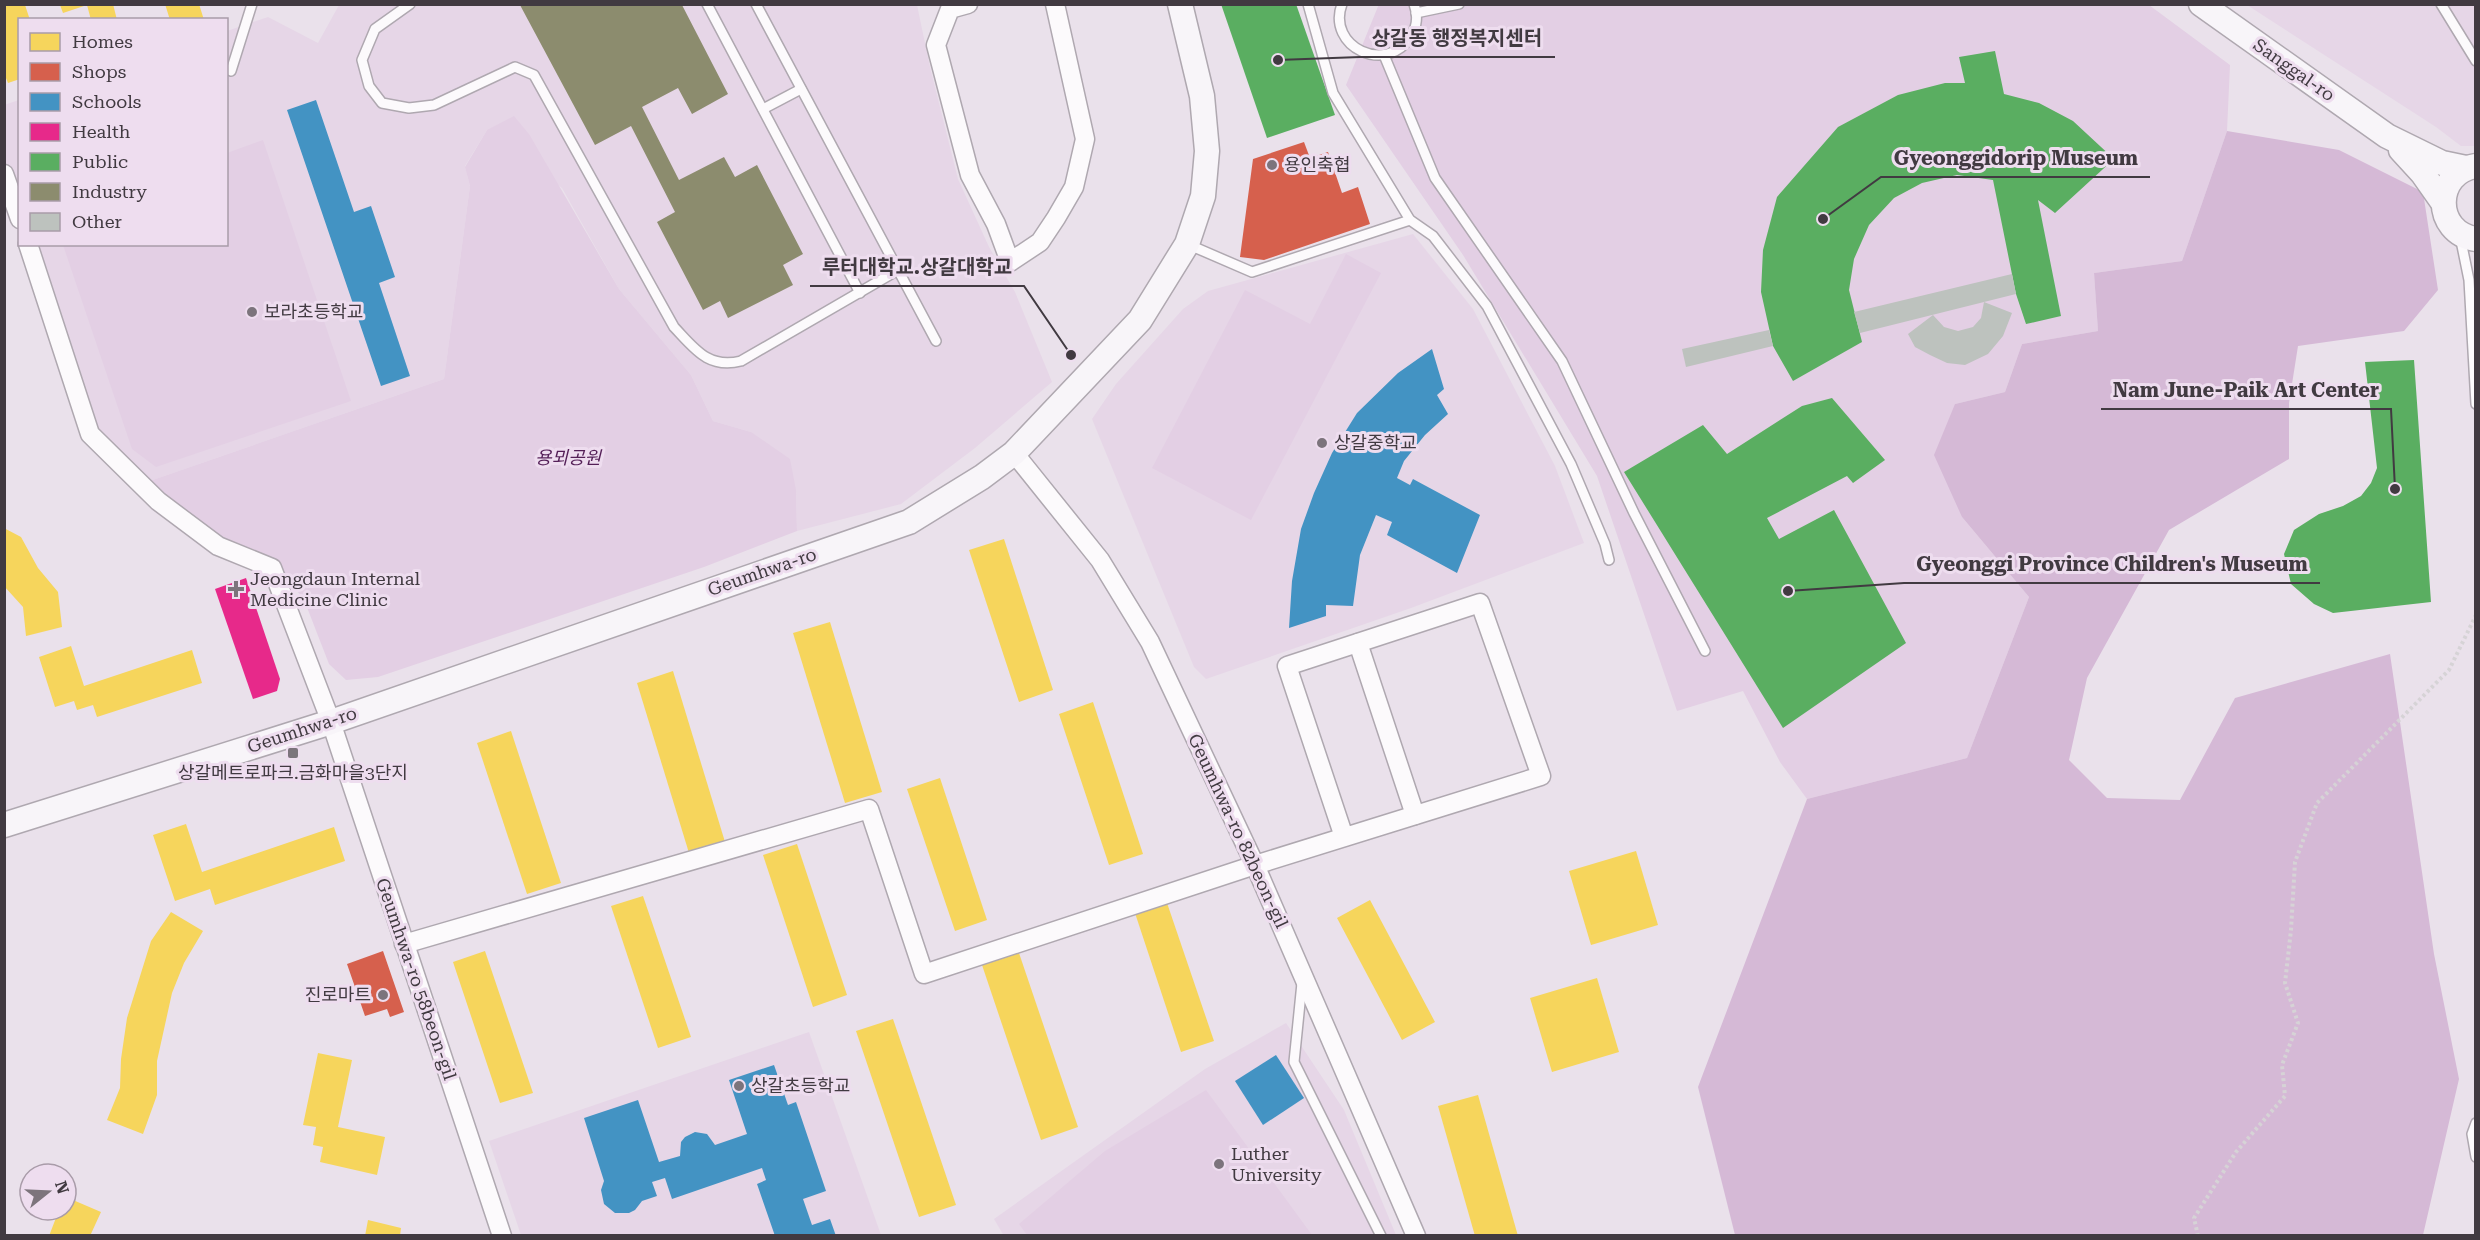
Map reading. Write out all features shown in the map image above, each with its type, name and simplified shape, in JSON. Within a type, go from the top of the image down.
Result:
[{"type":"street","points":[[968,4],[950,9],[936,45],[970,175],[996,224],[1010,262],[1040,242],[1056,218],[1074,187],[1085,139],[1054,4]]},
{"type":"street","name":"Geumhwa-ro","points":[[4,825],[331,722],[909,522],[982,477],[1014,453],[1140,320],[1187,244],[1203,196],[1207,151],[1202,96],[1180,4]]},
{"type":"street","name":"Sanggal-ro","points":[[2207,6],[2387,136],[2442,163],[2471,167]]},
{"type":"street","name":"Sanggal-ro","points":[[2387,136],[2423,174],[2442,201],[2445,218],[2468,237]]},
{"type":"street","points":[[2442,201],[2452,178],[2471,167]]},
{"type":"street","points":[[4,174],[18,213]]},
{"type":"street","name":"Geumhwa-ro 58beon-gil","points":[[29,246],[90,434],[158,501],[218,546],[272,568],[331,722],[502,1236]]},
{"type":"street","name":"Geumhwa-ro 82beon-gil","points":[[1014,453],[1100,560],[1150,642],[1255,865],[1416,1236]]},
{"type":"street","points":[[404,944],[869,809],[924,974],[1255,865],[1541,776],[1480,603],[1287,666],[1344,837]]},
{"type":"street","points":[[1358,643],[1415,815]]},
{"type":"lane","points":[[231,71],[252,4]]},
{"type":"lane","points":[[410,4],[375,30],[362,60],[369,86],[382,103],[409,108],[434,105],[515,67],[534,75],[674,327],[705,359],[730,364],[741,361],[898,270]]},
{"type":"lane","points":[[707,4],[860,292]]},
{"type":"lane","points":[[756,4],[936,341]]},
{"type":"lane","points":[[1308,4],[1334,93],[1410,220],[1433,236],[1487,306],[1571,464],[1605,544],[1609,560]]},
{"type":"lane","points":[[1342,4],[1340,21],[1343,33],[1350,44],[1372,55],[1384,55],[1406,44],[1413,33],[1415,9],[1459,4]]},
{"type":"lane","points":[[2441,4],[2475,61]]},
{"type":"lane","points":[[1384,55],[1435,178],[1562,361],[1634,513],[1704,651]]},
{"type":"lane","points":[[763,109],[801,89]]},
{"type":"lane","points":[[1187,244],[1252,272],[1410,220]]},
{"type":"lane","points":[[2468,237],[2475,404]]},
{"type":"lane","points":[[1303,975],[1294,1062],[1381,1236]]},
{"type":"lane","points":[[2475,1123],[2472,1134],[2475,1157]]},
{"type":"path","points":[[2198,1236],[2194,1218],[2236,1152],[2285,1096],[2282,1065],[2298,1023],[2285,983],[2295,862],[2317,803],[2449,670],[2475,615]]},
{"type":"shaded area","points":[[339,5],[917,5],[958,179],[989,247],[1015,292],[1052,382],[975,448],[901,504],[797,531],[796,490],[751,432],[713,421],[691,375],[619,289],[562,188],[487,130],[465,166],[470,186],[444,379],[141,484],[90,434],[28,246],[228,246],[228,31],[268,17],[318,43]]},
{"type":"shaded area","points":[[2247,5],[2475,5],[2475,146],[2461,146],[2436,127]]},
{"type":"shaded area","points":[[18,100],[18,216],[5,174],[4,105]]},
{"type":"shaded area","points":[[2227,131],[2339,150],[2423,192],[2438,290],[2404,331],[2298,346],[2289,403],[2289,459],[2169,530],[2087,678],[2069,760],[2107,798],[2180,800],[2235,698],[2390,654],[2434,954],[2459,1079],[2423,1235],[1735,1235],[1698,1087],[1807,799],[1967,758],[2029,597],[1962,517],[1934,455],[1955,404],[2005,392],[2022,344],[2098,331],[2094,273],[2182,261]]},
{"type":"shaded area","name":"상갈중학교","points":[[1413,234],[1473,309],[1555,466],[1584,543],[1411,608],[1206,679],[1194,667],[1092,419],[1116,384],[1183,309],[1208,291]]},
{"type":"shaded area","name":"Luther University","points":[[1286,1023],[1344,1110],[1396,1235],[1004,1236],[994,1219],[1205,1069]]},
{"type":"shaded area","name":"상갈초등학교","points":[[809,1032],[881,1235],[521,1235],[489,1141]]},
{"type":"green space","points":[[1379,4],[2149,5],[2230,65],[2227,131],[2182,261],[2094,273],[2098,331],[2022,344],[2005,392],[1955,404],[1962,517],[2029,597],[1967,758],[1807,799],[1780,762],[1743,691],[1677,711],[1597,476],[1463,255],[1346,85]]},
{"type":"green space","name":"용뫼공원","points":[[514,116],[529,134],[619,289],[691,375],[713,421],[751,432],[790,459],[796,490],[797,531],[704,567],[378,677],[346,680],[329,664],[303,597],[272,568],[218,546],[141,484],[444,379],[470,186],[465,167],[487,130]]},
{"type":"green space","points":[[263,140],[351,401],[156,467],[132,449],[63,246],[228,246],[228,153]]},
{"type":"green space","points":[[1346,254],[1381,273],[1251,520],[1152,468],[1245,290],[1310,324]]},
{"type":"green space","points":[[1206,1090],[1312,1235],[1027,1235],[1019,1224],[1105,1151]]},
{"type":"building: Homes","points":[[113,4],[116,18],[90,18],[87,5],[63,13],[60,5]]},
{"type":"building: Homes","points":[[165,4],[199,4],[203,18],[169,18]]},
{"type":"building: Homes","points":[[4,5],[25,5],[29,18],[18,18],[18,80],[8,83],[4,73]]},
{"type":"building: Homes","points":[[4,528],[21,537],[38,568],[58,592],[62,627],[26,636],[23,607],[4,586]]},
{"type":"building: Homes","points":[[1004,539],[1053,690],[1019,702],[969,550]]},
{"type":"building: Homes","points":[[830,622],[882,792],[845,803],[793,633]]},
{"type":"building: Homes","points":[[71,646],[84,686],[192,650],[202,683],[97,717],[93,705],[77,710],[74,701],[55,707],[39,657]]},
{"type":"building: Homes","points":[[673,671],[725,842],[689,853],[637,683]]},
{"type":"building: Homes","points":[[1093,702],[1143,854],[1109,865],[1059,714]]},
{"type":"building: Homes","points":[[511,731],[561,883],[527,894],[477,743]]},
{"type":"building: Homes","points":[[940,778],[987,920],[955,931],[907,789]]},
{"type":"building: Homes","points":[[186,824],[202,872],[334,827],[345,861],[215,905],[210,889],[175,901],[153,835]]},
{"type":"building: Homes","points":[[797,844],[847,995],[813,1007],[763,855]]},
{"type":"building: Homes","points":[[1636,851],[1658,925],[1591,945],[1569,871]]},
{"type":"building: Homes","points":[[643,896],[691,1037],[658,1048],[611,906]]},
{"type":"building: Homes","points":[[1166,900],[1214,1041],[1181,1052],[1134,910]]},
{"type":"building: Homes","points":[[1370,900],[1435,1022],[1402,1040],[1337,918]]},
{"type":"building: Homes","points":[[171,912],[203,931],[184,963],[172,993],[157,1061],[157,1095],[143,1134],[107,1120],[120,1088],[121,1059],[127,1018],[151,941]]},
{"type":"building: Homes","points":[[485,951],[533,1093],[500,1103],[453,962]]},
{"type":"building: Homes","points":[[1019,953],[1078,1127],[1041,1140],[982,965]]},
{"type":"building: Homes","points":[[1597,978],[1619,1052],[1552,1072],[1530,998]]},
{"type":"building: Homes","points":[[893,1019],[956,1205],[919,1217],[856,1031]]},
{"type":"building: Homes","points":[[318,1053],[352,1060],[338,1127],[385,1137],[377,1175],[320,1162],[323,1147],[313,1145],[316,1127],[303,1125]]},
{"type":"building: Homes","points":[[1478,1095],[1518,1236],[1475,1236],[1438,1106]]},
{"type":"building: Homes","points":[[78,1202],[101,1212],[90,1236],[49,1236],[54,1222],[78,1222]]},
{"type":"building: Homes","points":[[368,1220],[401,1228],[400,1236],[365,1236]]},
{"type":"building: Shops","points":[[1304,142],[1310,158],[1328,152],[1342,193],[1358,187],[1370,224],[1264,260],[1240,257],[1253,159]]},
{"type":"building: Shops","points":[[383,951],[404,1012],[390,1017],[387,1009],[365,1016],[347,964]]},
{"type":"building: Schools","points":[[316,100],[354,212],[371,206],[395,277],[379,283],[410,376],[381,386],[287,110]]},
{"type":"building: Schools","points":[[1432,349],[1444,389],[1437,395],[1448,414],[1425,435],[1404,461],[1397,478],[1410,485],[1413,479],[1480,515],[1457,573],[1387,535],[1392,522],[1376,515],[1360,555],[1353,606],[1326,605],[1326,616],[1289,628],[1292,581],[1301,529],[1332,453],[1357,413],[1398,373]]},
{"type":"building: Schools","points":[[1276,1055],[1304,1098],[1263,1125],[1235,1081]]},
{"type":"building: Schools","points":[[774,1065],[788,1105],[796,1102],[826,1191],[803,1199],[812,1225],[830,1219],[836,1236],[775,1236],[757,1184],[766,1180],[762,1168],[672,1199],[665,1178],[652,1182],[657,1196],[642,1201],[635,1210],[629,1213],[615,1213],[604,1204],[601,1190],[604,1181],[584,1118],[638,1100],[659,1162],[680,1156],[681,1142],[695,1132],[707,1134],[715,1145],[747,1134],[729,1080]]},
{"type":"building: Health","points":[[246,578],[280,679],[277,691],[253,699],[215,589]]},
{"type":"building: Public","points":[[1221,4],[1296,4],[1335,115],[1267,138]]},
{"type":"building: Public","points":[[1995,51],[2004,94],[2039,103],[2073,121],[2114,159],[2055,213],[2038,200],[2061,316],[2026,324],[2016,294],[1993,180],[1957,175],[1922,183],[1894,198],[1869,225],[1854,259],[1849,290],[1862,342],[1793,381],[1773,346],[1761,292],[1763,250],[1777,197],[1838,127],[1898,95],[1945,83],[1965,83],[1959,57]]},
{"type":"building: Public","points":[[2414,360],[2431,602],[2333,613],[2314,604],[2291,584],[2284,554],[2294,530],[2319,514],[2343,506],[2361,496],[2371,483],[2377,468],[2365,362]]},
{"type":"building: Public","points":[[1832,398],[1885,460],[1853,483],[1847,476],[1767,518],[1779,539],[1834,510],[1906,643],[1783,728],[1624,472],[1703,425],[1727,454],[1802,406]]},
{"type":"building: Industry","points":[[520,5],[682,5],[728,94],[692,114],[678,88],[642,107],[679,180],[724,157],[735,177],[757,165],[803,254],[783,265],[793,285],[728,318],[720,301],[703,310],[657,222],[675,212],[631,126],[595,145]]},
{"type":"building: Other","points":[[2012,274],[2016,294],[1860,333],[1854,312]]},
{"type":"building: Other","points":[[1984,302],[2012,313],[2003,336],[1988,354],[1965,365],[1947,363],[1915,347],[1908,334],[1933,315],[1944,327],[1958,331],[1973,327],[1981,318]]},
{"type":"building: Other","points":[[1769,330],[1773,346],[1686,367],[1682,349]]},
{"type":"place","name":"상갈동 행정복지센터","points":[[1278,60]]},
{"type":"place","name":"용인축협","points":[[1272,165]]},
{"type":"place","name":"Gyeonggidorip Museum","points":[[1823,219]]},
{"type":"place","name":"보라초등학교","points":[[252,312]]},
{"type":"place","name":"루터대학교.상갈대학교","points":[[1071,355]]},
{"type":"place","name":"상갈중학교","points":[[1322,443]]},
{"type":"place","name":"Nam June-Paik Art Center","points":[[2395,489]]},
{"type":"place","name":"Jeongdaun Internal Medicine Clinic","points":[[236,589]]},
{"type":"place","name":"Gyeonggi Province Children's Museum","points":[[1788,591]]},
{"type":"place","name":"상갈메트로파크.금화마을3단지","points":[[293,753]]},
{"type":"place","name":"진로마트","points":[[383,995]]},
{"type":"place","name":"상갈초등학교","points":[[739,1086]]},
{"type":"place","name":"Luther University","points":[[1219,1164]]}]
